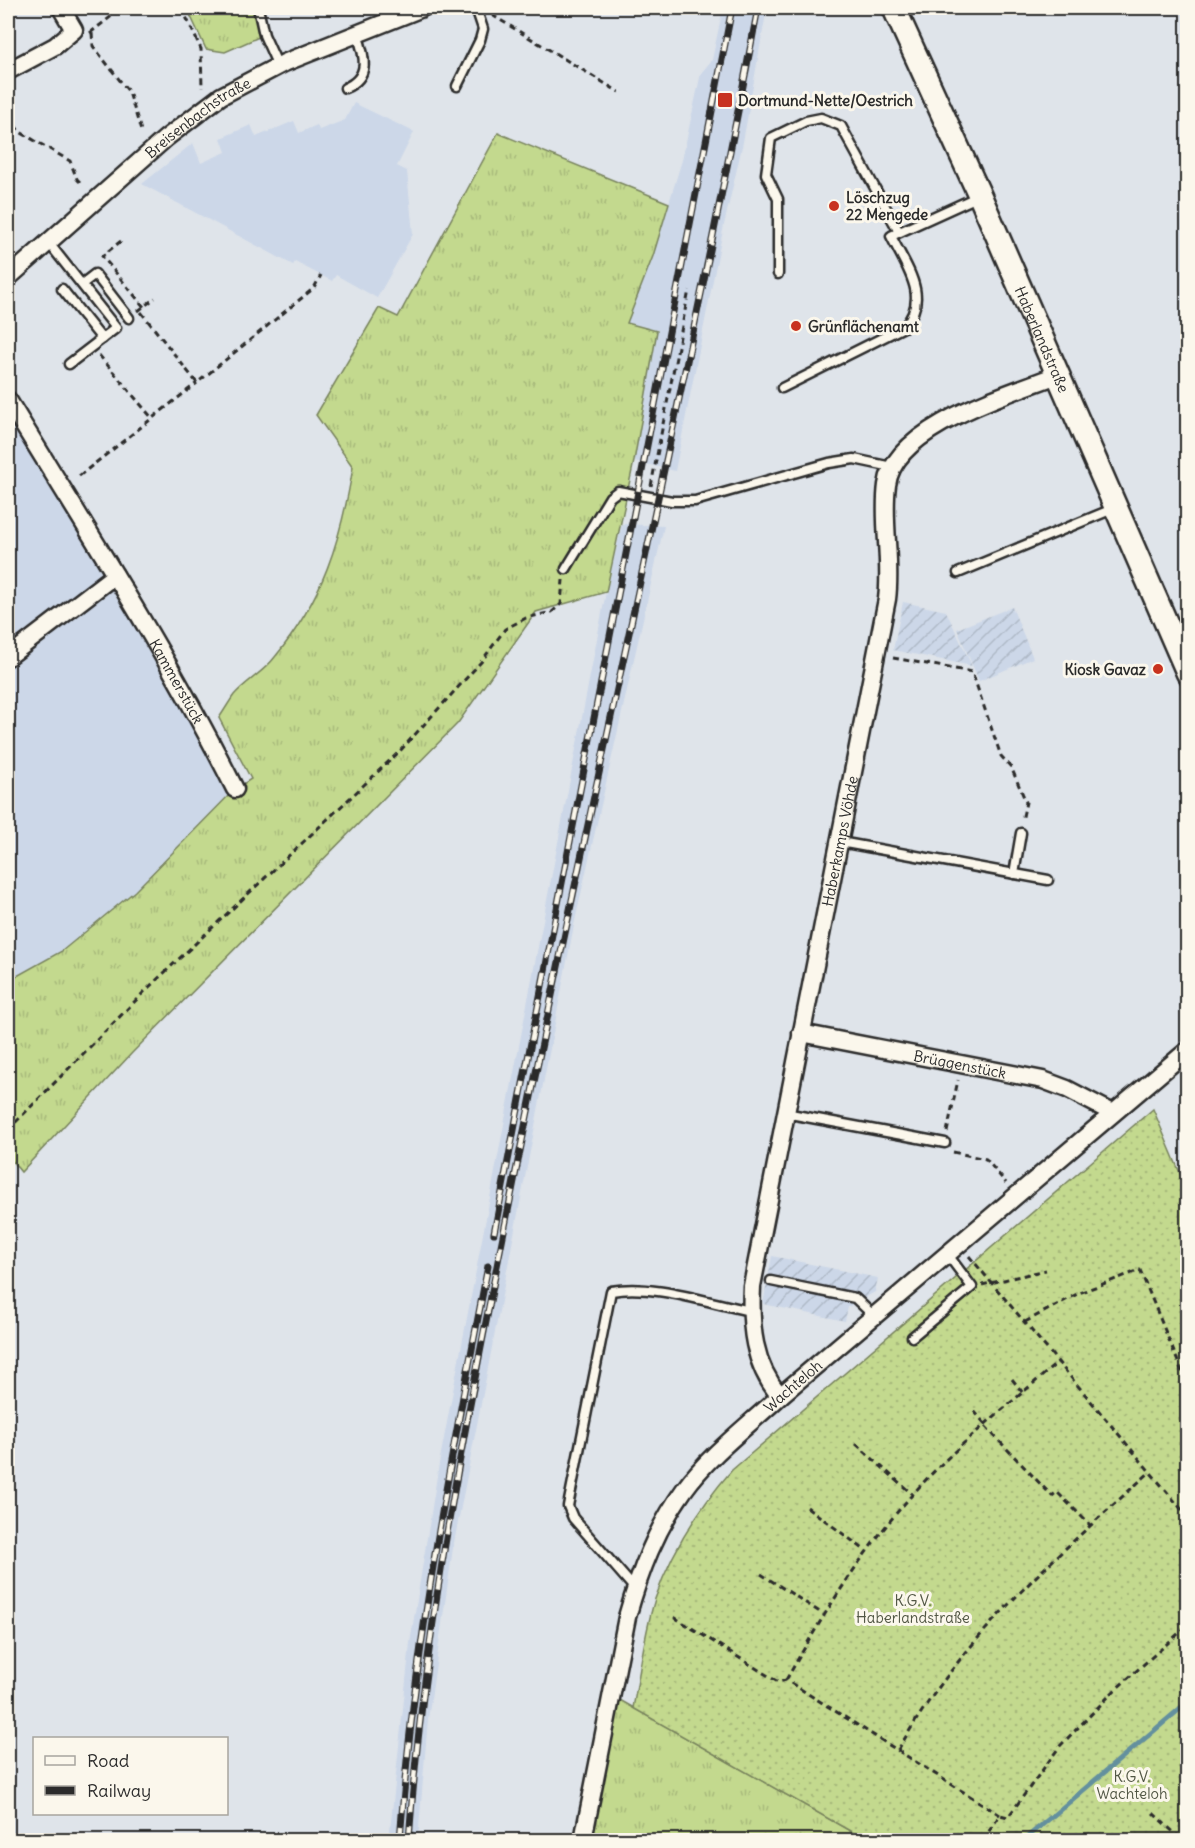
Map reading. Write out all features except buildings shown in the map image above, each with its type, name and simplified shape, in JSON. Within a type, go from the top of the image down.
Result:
[{"type":"street","points":[[8,71],[55,46],[74,30],[61,8]]},
{"type":"street","name":"Breisenbachstraße","points":[[8,278],[195,114],[221,96],[278,66],[357,34],[387,14],[422,8]]},
{"type":"street","name":"Haberlandstraße","points":[[894,8],[980,196],[1188,673]]},
{"type":"street","name":"Haberkamps Vöhde","points":[[780,1396],[762,1372],[753,1339],[751,1311],[757,1257],[840,842],[890,576],[886,497],[892,466],[906,447],[922,434],[943,422],[1057,375]]},
{"type":"street","name":"Kammerstück","points":[[8,400],[115,575],[212,742],[235,789]]},
{"type":"street","points":[[8,657],[115,575]]},
{"type":"street","name":"Brüggenstück","points":[[801,1033],[1043,1080],[1067,1089],[1113,1113]]},
{"type":"street","name":"Wachteloh","points":[[583,1840],[635,1589],[657,1533],[684,1490],[729,1442],[780,1396],[1188,1050]]},
{"type":"lane","points":[[258,8],[264,35],[278,66]]},
{"type":"lane","points":[[457,87],[483,29],[476,8]]},
{"type":"lane","points":[[345,88],[359,80],[365,70],[365,55],[357,34]]},
{"type":"lane","points":[[778,274],[778,199],[766,174],[771,138],[806,121],[821,118],[841,126],[899,232]]},
{"type":"lane","points":[[782,388],[904,327],[914,316],[916,291],[891,236],[980,196]]},
{"type":"lane","points":[[48,242],[116,328],[69,364]]},
{"type":"lane","points":[[82,284],[95,274],[129,318]]},
{"type":"lane","points":[[62,288],[102,339]]},
{"type":"lane","points":[[566,569],[610,497],[618,491],[672,501],[695,501],[829,463],[854,459],[892,466]]},
{"type":"lane","points":[[958,573],[1115,507]]},
{"type":"lane","points":[[1014,874],[1021,833]]},
{"type":"lane","points":[[840,842],[1048,880]]},
{"type":"lane","points":[[785,1113],[945,1143]]},
{"type":"lane","points":[[912,1337],[972,1287],[954,1250]]},
{"type":"lane","points":[[771,1281],[855,1298],[875,1317]]},
{"type":"lane","points":[[635,1589],[573,1518],[568,1506],[611,1291],[626,1288],[648,1290],[751,1311]]},
{"type":"path","points":[[74,30],[92,33],[122,8]]},
{"type":"path","points":[[182,8],[201,49],[202,89]]},
{"type":"path","points":[[490,14],[619,92]]},
{"type":"path","points":[[92,33],[93,46],[129,92],[142,134]]},
{"type":"path","points":[[8,117],[20,132],[70,161],[77,180],[82,185]]},
{"type":"path","points":[[122,241],[102,256],[144,307]]},
{"type":"path","points":[[79,476],[314,288],[321,275]]},
{"type":"path","points":[[649,496],[689,291]]},
{"type":"path","points":[[129,318],[155,298]]},
{"type":"path","points":[[140,310],[196,383]]},
{"type":"path","points":[[92,346],[152,418]]},
{"type":"path","points":[[8,1130],[147,989],[400,751],[481,662],[505,629],[526,618],[552,612],[561,604],[566,569]]},
{"type":"path","points":[[876,655],[972,672],[1001,756],[1011,767],[1026,802],[1021,833]]},
{"type":"path","points":[[961,1064],[944,1150],[986,1159],[1017,1197]]},
{"type":"path","points":[[954,1250],[991,1282],[1187,1515]]},
{"type":"path","points":[[991,1282],[1046,1270]]},
{"type":"path","points":[[1024,1322],[1079,1293],[1140,1270],[1188,1386]]},
{"type":"path","points":[[786,1680],[823,1614],[866,1551],[912,1494],[1057,1363]]},
{"type":"path","points":[[1012,1379],[1023,1393]]},
{"type":"path","points":[[974,1411],[1052,1496],[1057,1492],[1090,1526]]},
{"type":"path","points":[[856,1444],[912,1494]]},
{"type":"path","points":[[898,1750],[925,1703],[956,1662],[1022,1588],[1150,1472]]},
{"type":"path","points":[[807,1507],[866,1551]]},
{"type":"path","points":[[761,1574],[823,1614]]},
{"type":"path","points":[[674,1617],[778,1682],[786,1680],[1000,1815],[1008,1816],[1060,1746],[1115,1690],[1188,1626]]},
{"type":"path","points":[[1154,1813],[1182,1840]]},
{"type":"path","points":[[983,1840],[1000,1815]]},
{"type":"shaded area","points":[[723,8],[767,8],[743,142],[724,225],[675,471],[634,461],[657,331],[560,488],[329,725],[627,323],[653,256],[682,160],[701,73],[712,60]]},
{"type":"shaded area","points":[[354,103],[414,132],[397,166],[407,171],[413,234],[377,298],[336,275],[332,281],[295,262],[293,265],[142,184],[193,143],[201,163],[226,152],[221,138],[251,125],[256,137],[294,121],[299,133],[317,125],[319,130],[345,120]]},
{"type":"shaded area","points":[[8,400],[235,789],[135,891],[62,951],[8,981]]},
{"type":"shaded area","points":[[622,524],[664,526],[574,925],[453,1548],[428,1719],[418,1840],[389,1840],[410,1643],[439,1464],[606,592]]},
{"type":"shaded area","points":[[903,602],[946,611],[972,666],[893,650]]},
{"type":"shaded area","points":[[1012,607],[1033,658],[979,681],[957,629]]},
{"type":"shaded area","points":[[772,1256],[878,1278],[875,1292],[848,1307],[845,1321],[763,1304]]},
{"type":"green space","points":[[187,8],[254,8],[259,37],[225,52],[206,49]]},
{"type":"green space","points":[[498,133],[669,203],[653,256],[627,323],[657,331],[634,461],[606,592],[536,612],[458,723],[132,1053],[21,1172],[8,1156],[8,981],[62,951],[135,891],[235,789],[251,779],[219,718],[234,695],[271,662],[292,635],[318,591],[336,544],[353,467],[316,415],[379,308],[398,317]]},
{"type":"green space","name":"K.G.V. Haberlandstraße","points":[[1153,1109],[1188,1192],[1187,1840],[866,1840],[633,1708],[648,1626],[655,1599],[669,1564],[687,1531],[732,1470]]},
{"type":"green space","points":[[611,1695],[866,1840],[583,1840]]},
{"type":"waterway","points":[[1024,1840],[1188,1702]]},
{"type":"railway","points":[[494,1233],[732,8]]},
{"type":"railway","points":[[409,1840],[416,1754],[439,1582],[469,1411],[548,1012],[701,295],[758,8]]},
{"type":"railway","points":[[400,1840],[406,1767],[424,1623],[488,1266]]},
{"type":"place","name":"Dortmund-Nette/Oestrich","points":[[725,100]]},
{"type":"place","name":"Löschzug 22 Mengede","points":[[834,206]]},
{"type":"place","name":"Grünflächenamt","points":[[796,326]]},
{"type":"place","name":"Kiosk Gavaz","points":[[1158,669]]},
{"type":"park label","name":"K.G.V. Wachteloh","points":[[1132,1784]]}]
